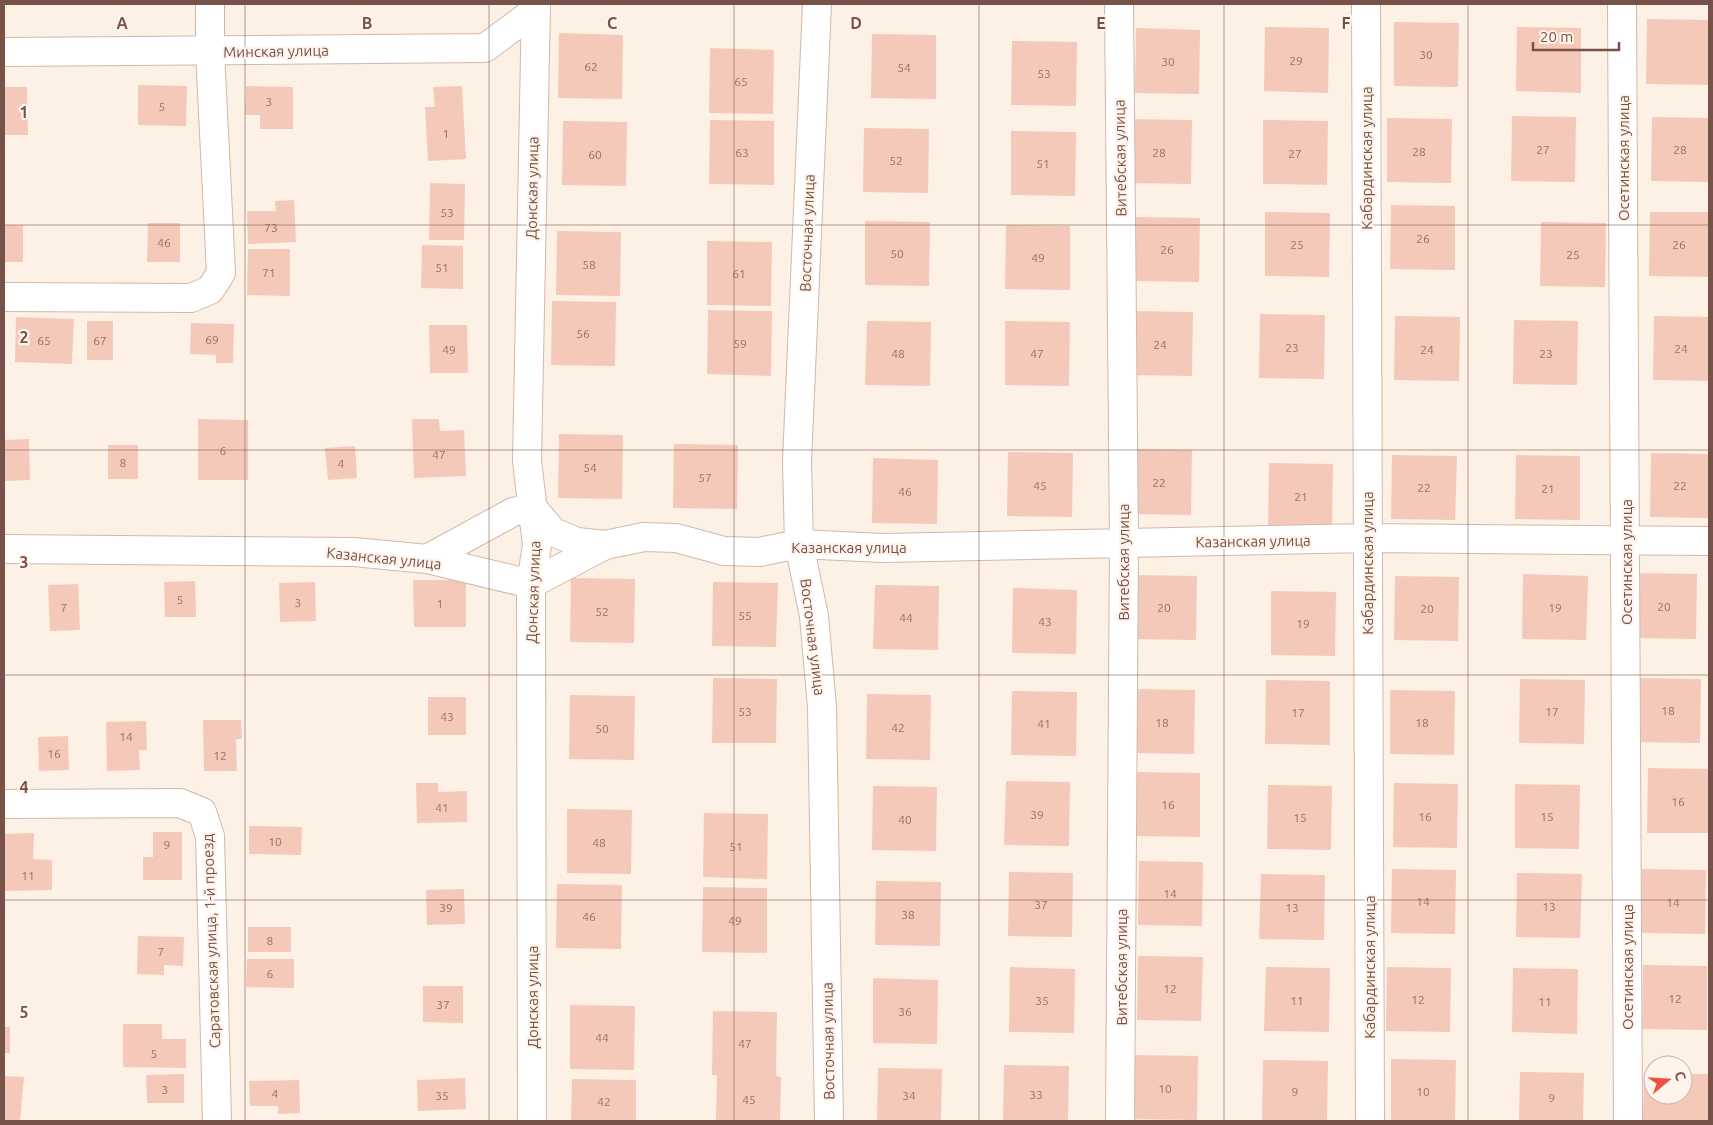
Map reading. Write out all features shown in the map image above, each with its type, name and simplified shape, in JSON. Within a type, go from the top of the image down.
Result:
[{"type":"street","points":[[4,296],[191,298],[210,290],[221,273],[210,52],[210,4]]},
{"type":"street","name":"Восточная улица","points":[[817,4],[797,461],[799,544],[814,616],[822,707],[829,1121]]},
{"type":"street","name":"Витебская улица","points":[[1119,4],[1124,544],[1120,1121]]},
{"type":"street","name":"Кабардинская улица","points":[[1366,4],[1370,1121]]},
{"type":"street","name":"Осетинская улица","points":[[1622,4],[1628,1121]]},
{"type":"street","name":"Минская улица","points":[[4,52],[210,52],[485,48],[536,7]]},
{"type":"street","name":"Донская улица","points":[[532,1121],[531,584],[537,545],[527,461],[536,7]]},
{"type":"street","points":[[427,559],[513,512],[532,507],[553,532],[577,542],[605,545]]},
{"type":"street","name":"Казанская улица","points":[[4,549],[354,552],[427,559],[531,584],[605,545],[644,537],[676,538],[724,551],[759,552],[799,544],[884,548],[1367,538],[1626,542],[1709,541]]},
{"type":"street","name":"Саратовская улица, 1-й проезд","points":[[4,804],[180,804],[202,812],[210,836],[217,1121]]},
{"type":"building","points":[[1647,19],[1709,20],[1709,85],[1646,84]]},
{"type":"building","points":[[1394,22],[1459,23],[1458,87],[1394,86]]},
{"type":"building","points":[[1265,27],[1329,28],[1328,93],[1264,91]]},
{"type":"building","points":[[1517,27],[1581,28],[1581,93],[1516,91]]},
{"type":"building","points":[[1136,28],[1200,30],[1199,94],[1135,93]]},
{"type":"building","points":[[559,33],[623,35],[622,99],[558,98]]},
{"type":"building","points":[[872,34],[936,35],[936,99],[871,98]]},
{"type":"building","points":[[1012,41],[1077,42],[1076,106],[1011,105]]},
{"type":"building","points":[[710,48],[774,50],[773,114],[709,113]]},
{"type":"building","points":[[138,85],[187,86],[186,126],[138,125]]},
{"type":"building","points":[[246,86],[293,87],[293,129],[260,129],[260,115],[245,115]]},
{"type":"building","points":[[462,86],[466,159],[428,161],[425,107],[435,107],[433,87]]},
{"type":"building","points":[[4,87],[27,87],[28,135],[4,135]]},
{"type":"building","points":[[1512,116],[1576,117],[1575,182],[1511,181]]},
{"type":"building","points":[[1652,117],[1709,118],[1709,182],[1651,181]]},
{"type":"building","points":[[1387,118],[1452,119],[1451,183],[1387,182]]},
{"type":"building","points":[[1127,119],[1192,120],[1191,184],[1126,183]]},
{"type":"building","points":[[710,120],[774,121],[774,185],[709,184]]},
{"type":"building","points":[[1263,120],[1328,121],[1327,185],[1263,184]]},
{"type":"building","points":[[563,121],[627,122],[626,186],[562,185]]},
{"type":"building","points":[[864,128],[929,129],[928,193],[863,192]]},
{"type":"building","points":[[1011,131],[1076,132],[1075,196],[1011,195]]},
{"type":"building","points":[[430,183],[465,184],[464,240],[429,240]]},
{"type":"building","points":[[294,200],[296,242],[248,244],[247,211],[276,211],[275,201]]},
{"type":"building","points":[[1391,205],[1455,206],[1455,270],[1390,269]]},
{"type":"building","points":[[1265,212],[1330,213],[1329,277],[1265,276]]},
{"type":"building","points":[[1650,212],[1709,212],[1709,277],[1649,276]]},
{"type":"building","points":[[1135,217],[1200,218],[1199,282],[1134,281]]},
{"type":"building","points":[[865,221],[930,222],[929,286],[865,285]]},
{"type":"building","points":[[1541,222],[1606,223],[1605,287],[1540,286]]},
{"type":"building","points":[[148,223],[180,223],[180,262],[147,262]]},
{"type":"building","points":[[4,225],[23,225],[23,262],[4,262]]},
{"type":"building","points":[[1006,225],[1070,226],[1070,290],[1005,289]]},
{"type":"building","points":[[557,231],[621,232],[620,296],[556,295]]},
{"type":"building","points":[[707,241],[772,242],[771,306],[707,305]]},
{"type":"building","points":[[422,245],[463,246],[463,289],[421,288]]},
{"type":"building","points":[[248,249],[290,249],[290,296],[247,295]]},
{"type":"building","points":[[552,301],[616,302],[615,366],[551,365]]},
{"type":"building","points":[[708,310],[772,311],[771,376],[707,374]]},
{"type":"building","points":[[1128,311],[1193,312],[1192,376],[1127,375]]},
{"type":"building","points":[[1260,314],[1325,315],[1324,379],[1259,378]]},
{"type":"building","points":[[1395,316],[1460,317],[1459,381],[1394,380]]},
{"type":"building","points":[[1654,316],[1709,317],[1709,381],[1653,380]]},
{"type":"building","points":[[16,317],[74,319],[72,364],[15,362]]},
{"type":"building","points":[[1514,320],[1578,321],[1577,385],[1513,384]]},
{"type":"building","points":[[87,321],[113,321],[113,360],[87,360]]},
{"type":"building","points":[[867,321],[931,322],[930,386],[865,385]]},
{"type":"building","points":[[1005,321],[1070,322],[1069,386],[1005,385]]},
{"type":"building","points":[[191,323],[234,324],[233,363],[216,363],[216,355],[190,354]]},
{"type":"building","points":[[429,325],[467,325],[468,373],[430,373]]},
{"type":"building","points":[[198,419],[248,420],[248,480],[198,480]]},
{"type":"building","points":[[412,419],[439,419],[440,431],[464,430],[466,476],[414,478]]},
{"type":"building","points":[[559,434],[623,435],[622,499],[558,498]]},
{"type":"building","points":[[29,439],[30,480],[4,481],[4,440]]},
{"type":"building","points":[[674,444],[738,445],[737,509],[673,508]]},
{"type":"building","points":[[108,445],[138,445],[138,479],[108,479]]},
{"type":"building","points":[[355,446],[357,478],[328,480],[325,448]]},
{"type":"building","points":[[1127,449],[1192,450],[1191,515],[1126,514]]},
{"type":"building","points":[[1008,452],[1073,453],[1072,517],[1007,516]]},
{"type":"building","points":[[1651,453],[1709,454],[1709,518],[1650,517]]},
{"type":"building","points":[[1392,455],[1457,456],[1455,520],[1391,519]]},
{"type":"building","points":[[1516,455],[1580,456],[1580,520],[1515,519]]},
{"type":"building","points":[[873,458],[938,460],[937,524],[872,523]]},
{"type":"building","points":[[1269,463],[1333,464],[1332,528],[1268,527]]},
{"type":"building","points":[[1633,573],[1697,574],[1696,639],[1631,638]]},
{"type":"building","points":[[1523,574],[1588,576],[1586,640],[1522,639]]},
{"type":"building","points":[[1132,575],[1197,576],[1196,640],[1132,639]]},
{"type":"building","points":[[1395,576],[1459,577],[1458,641],[1394,640]]},
{"type":"building","points":[[571,578],[635,579],[634,643],[570,642]]},
{"type":"building","points":[[413,580],[466,580],[466,627],[414,627]]},
{"type":"building","points":[[195,581],[196,617],[165,617],[164,582]]},
{"type":"building","points":[[315,582],[316,621],[280,622],[279,583]]},
{"type":"building","points":[[713,582],[778,583],[776,647],[712,646]]},
{"type":"building","points":[[78,584],[80,630],[50,631],[48,585]]},
{"type":"building","points":[[875,585],[939,586],[938,650],[873,649]]},
{"type":"building","points":[[1013,588],[1077,590],[1076,654],[1012,653]]},
{"type":"building","points":[[1271,591],[1336,592],[1335,656],[1271,655]]},
{"type":"building","points":[[713,678],[777,679],[776,743],[712,743]]},
{"type":"building","points":[[1637,678],[1701,679],[1700,743],[1636,742]]},
{"type":"building","points":[[1520,679],[1585,680],[1584,744],[1519,743]]},
{"type":"building","points":[[1266,680],[1330,681],[1330,745],[1265,744]]},
{"type":"building","points":[[1130,689],[1195,690],[1194,754],[1129,753]]},
{"type":"building","points":[[1390,690],[1455,691],[1454,755],[1390,754]]},
{"type":"building","points":[[1012,691],[1077,692],[1076,756],[1011,755]]},
{"type":"building","points":[[867,694],[931,695],[930,760],[866,759]]},
{"type":"building","points":[[570,695],[635,696],[634,760],[569,759]]},
{"type":"building","points":[[428,697],[466,697],[466,735],[428,735]]},
{"type":"building","points":[[203,720],[241,720],[242,739],[236,739],[237,771],[204,771]]},
{"type":"building","points":[[146,721],[147,750],[139,750],[140,770],[107,771],[106,722]]},
{"type":"building","points":[[68,736],[69,770],[39,771],[38,737]]},
{"type":"building","points":[[1648,768],[1709,769],[1709,833],[1647,833]]},
{"type":"building","points":[[1136,772],[1200,773],[1200,837],[1135,836]]},
{"type":"building","points":[[1006,781],[1070,782],[1069,846],[1004,845]]},
{"type":"building","points":[[416,783],[438,783],[438,792],[467,791],[467,822],[417,823]]},
{"type":"building","points":[[1394,783],[1458,784],[1457,848],[1393,847]]},
{"type":"building","points":[[1515,784],[1580,785],[1579,849],[1515,848]]},
{"type":"building","points":[[1268,785],[1332,786],[1331,850],[1267,849]]},
{"type":"building","points":[[873,786],[937,787],[936,851],[872,850]]},
{"type":"building","points":[[567,809],[632,810],[631,874],[567,873]]},
{"type":"building","points":[[704,813],[768,814],[767,879],[703,877]]},
{"type":"building","points":[[249,826],[302,827],[301,855],[249,854]]},
{"type":"building","points":[[153,832],[182,832],[182,880],[143,880],[143,857],[153,857]]},
{"type":"building","points":[[34,833],[33,859],[52,860],[52,890],[4,891],[4,834]]},
{"type":"building","points":[[1139,861],[1203,862],[1202,926],[1138,925]]},
{"type":"building","points":[[1392,869],[1456,870],[1455,934],[1391,933]]},
{"type":"building","points":[[1642,869],[1706,870],[1705,934],[1641,933]]},
{"type":"building","points":[[1009,872],[1073,873],[1072,937],[1008,936]]},
{"type":"building","points":[[1517,873],[1582,874],[1580,938],[1516,937]]},
{"type":"building","points":[[1261,874],[1325,875],[1324,940],[1259,939]]},
{"type":"building","points":[[876,881],[941,882],[940,946],[875,945]]},
{"type":"building","points":[[557,884],[622,885],[621,949],[556,948]]},
{"type":"building","points":[[703,887],[767,888],[767,953],[702,952]]},
{"type":"building","points":[[464,889],[465,924],[427,925],[426,890]]},
{"type":"building","points":[[248,927],[291,927],[291,952],[248,952]]},
{"type":"building","points":[[138,936],[184,937],[183,966],[164,965],[164,975],[137,974]]},
{"type":"building","points":[[1138,956],[1203,957],[1201,1021],[1137,1020]]},
{"type":"building","points":[[247,959],[294,959],[294,988],[246,987]]},
{"type":"building","points":[[1643,965],[1707,966],[1707,1030],[1642,1029]]},
{"type":"building","points":[[1010,967],[1075,969],[1074,1033],[1009,1032]]},
{"type":"building","points":[[1266,967],[1330,968],[1329,1032],[1264,1031]]},
{"type":"building","points":[[1387,967],[1451,968],[1450,1032],[1386,1031]]},
{"type":"building","points":[[1513,968],[1578,969],[1577,1034],[1512,1032]]},
{"type":"building","points":[[873,978],[938,980],[937,1044],[873,1043]]},
{"type":"building","points":[[423,986],[463,986],[463,1023],[423,1022]]},
{"type":"building","points":[[570,1005],[635,1006],[634,1070],[570,1069]]},
{"type":"building","points":[[713,1011],[777,1012],[776,1076],[781,1077],[780,1121],[716,1121],[717,1075],[712,1075]]},
{"type":"building","points":[[123,1024],[162,1024],[162,1039],[186,1039],[186,1068],[123,1067]]},
{"type":"building","points":[[4,1027],[10,1027],[10,1053],[4,1053]]},
{"type":"building","points":[[1133,1055],[1198,1056],[1197,1120],[1132,1119]]},
{"type":"building","points":[[1391,1059],[1456,1060],[1455,1121],[1391,1121]]},
{"type":"building","points":[[1263,1060],[1328,1061],[1327,1121],[1262,1121]]},
{"type":"building","points":[[1004,1065],[1069,1066],[1068,1121],[1003,1121]]},
{"type":"building","points":[[878,1068],[942,1069],[941,1121],[877,1121]]},
{"type":"building","points":[[1520,1072],[1584,1073],[1583,1121],[1519,1121]]},
{"type":"building","points":[[184,1074],[184,1103],[147,1103],[146,1075]]},
{"type":"building","points":[[1693,1074],[1708,1074],[1708,1121],[1643,1121],[1643,1105],[1693,1105]]},
{"type":"building","points":[[4,1076],[24,1077],[20,1121],[4,1120]]},
{"type":"building","points":[[465,1078],[466,1109],[418,1111],[417,1080]]},
{"type":"building","points":[[572,1079],[636,1080],[636,1121],[571,1121]]},
{"type":"building","points":[[299,1080],[300,1113],[278,1114],[278,1106],[250,1106],[249,1081]]}]
